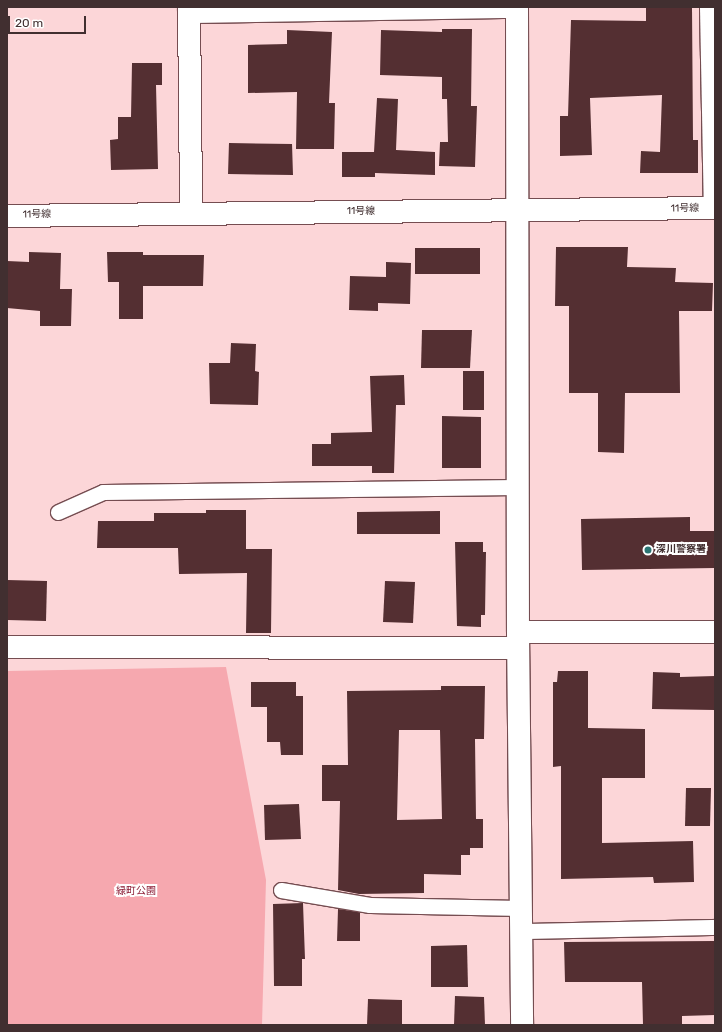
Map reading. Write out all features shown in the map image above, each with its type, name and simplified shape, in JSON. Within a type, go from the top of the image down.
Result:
[{"type":"street","points":[[191,213],[189,9],[508,7]]},
{"type":"street","points":[[517,7],[518,640],[522,1025]]},
{"type":"street","name":"11号線","points":[[7,216],[191,213],[517,212],[713,208]]},
{"type":"street","points":[[7,647],[518,640],[715,632]]},
{"type":"lane","points":[[707,7],[713,208]]},
{"type":"lane","points":[[58,512],[104,492],[518,487]]},
{"type":"lane","points":[[281,890],[370,905],[521,908]]},
{"type":"lane","points":[[522,931],[715,927]]},
{"type":"green space","name":"緑町公園","points":[[226,667],[266,880],[262,1025],[7,1025],[7,671]]},
{"type":"building","points":[[646,7],[692,7],[693,140],[698,140],[698,173],[640,173],[641,151],[660,152],[662,95],[590,98],[592,155],[560,156],[560,116],[568,116],[571,20],[646,21]]},
{"type":"building","points":[[442,29],[472,29],[471,106],[477,106],[475,167],[439,166],[440,142],[448,142],[447,99],[442,99],[442,77],[380,75],[381,30],[442,32]]},
{"type":"building","points":[[287,30],[332,32],[329,103],[335,103],[334,149],[296,149],[297,92],[248,93],[248,45],[287,44]]},
{"type":"building","points":[[132,63],[162,63],[162,85],[156,85],[158,169],[111,170],[110,140],[118,139],[118,117],[131,117]]},
{"type":"building","points":[[377,98],[398,99],[396,150],[435,152],[435,175],[375,173],[375,177],[342,177],[342,152],[374,152]]},
{"type":"building","points":[[229,143],[292,144],[293,175],[228,174]]},
{"type":"building","points":[[556,247],[628,247],[627,267],[676,268],[675,282],[713,283],[712,311],[679,311],[680,393],[625,393],[624,453],[598,452],[598,393],[569,393],[569,306],[555,306]]},
{"type":"building","points":[[415,248],[480,248],[480,274],[415,274]]},
{"type":"building","points":[[29,252],[61,253],[60,289],[72,289],[71,326],[40,326],[40,311],[7,308],[7,261],[29,262]]},
{"type":"building","points":[[107,252],[143,252],[143,255],[204,255],[203,286],[143,286],[143,319],[119,319],[119,282],[108,282]]},
{"type":"building","points":[[386,262],[411,263],[410,304],[378,303],[378,311],[349,310],[350,276],[386,277]]},
{"type":"building","points":[[422,330],[472,330],[470,368],[421,368]]},
{"type":"building","points":[[231,343],[256,344],[255,371],[259,372],[258,405],[210,404],[209,363],[230,363]]},
{"type":"building","points":[[463,371],[484,371],[484,410],[463,410]]},
{"type":"building","points":[[404,375],[405,405],[396,405],[394,473],[372,473],[372,466],[312,466],[312,444],[331,444],[331,433],[372,432],[370,376]]},
{"type":"building","points":[[442,416],[481,417],[481,468],[442,468]]},
{"type":"building","points":[[206,510],[246,510],[246,549],[272,549],[271,633],[246,633],[247,573],[179,574],[178,548],[97,548],[98,521],[154,521],[154,513],[206,513]]},
{"type":"building","points":[[440,511],[440,534],[357,534],[357,512]]},
{"type":"building","name":"深川警察署","points":[[690,517],[690,531],[715,531],[715,568],[582,570],[581,519]]},
{"type":"building","points":[[455,542],[483,542],[483,552],[486,552],[485,615],[481,615],[481,627],[457,626]]},
{"type":"building","points":[[7,580],[47,581],[46,621],[7,620]]},
{"type":"building","points":[[385,581],[415,582],[413,623],[383,622]]},
{"type":"building","points":[[558,671],[588,671],[588,728],[645,729],[645,778],[602,778],[602,843],[693,841],[694,882],[654,883],[653,877],[561,879],[561,766],[553,767],[553,682],[557,682]]},
{"type":"building","points":[[653,672],[680,673],[680,677],[715,676],[715,710],[652,709]]},
{"type":"building","points":[[251,682],[296,682],[296,696],[303,696],[303,755],[281,755],[280,742],[267,742],[267,707],[251,707]]},
{"type":"building","points":[[441,686],[485,686],[484,739],[475,739],[476,819],[483,819],[483,848],[470,848],[470,855],[461,855],[461,875],[424,874],[424,893],[359,894],[338,890],[340,801],[322,801],[322,765],[348,765],[347,691],[441,690]],"holes":[[[399,730],[440,730],[442,819],[397,820]]]},
{"type":"building","points":[[686,788],[711,788],[710,826],[685,826]]},
{"type":"building","points":[[299,804],[301,839],[265,840],[264,805]]},
{"type":"building","points":[[303,903],[305,959],[302,959],[302,986],[274,986],[273,904]]},
{"type":"building","points":[[338,909],[360,912],[360,941],[337,941]]},
{"type":"building","points":[[715,941],[715,1015],[682,1016],[682,1025],[643,1025],[642,982],[565,982],[564,942]]},
{"type":"building","points":[[467,945],[468,987],[431,987],[431,946]]},
{"type":"building","points":[[455,996],[484,997],[485,1025],[454,1025]]},
{"type":"building","points":[[368,999],[402,1000],[402,1025],[367,1025]]},
{"type":"place","name":"深川警察署","points":[[648,550]]}]
